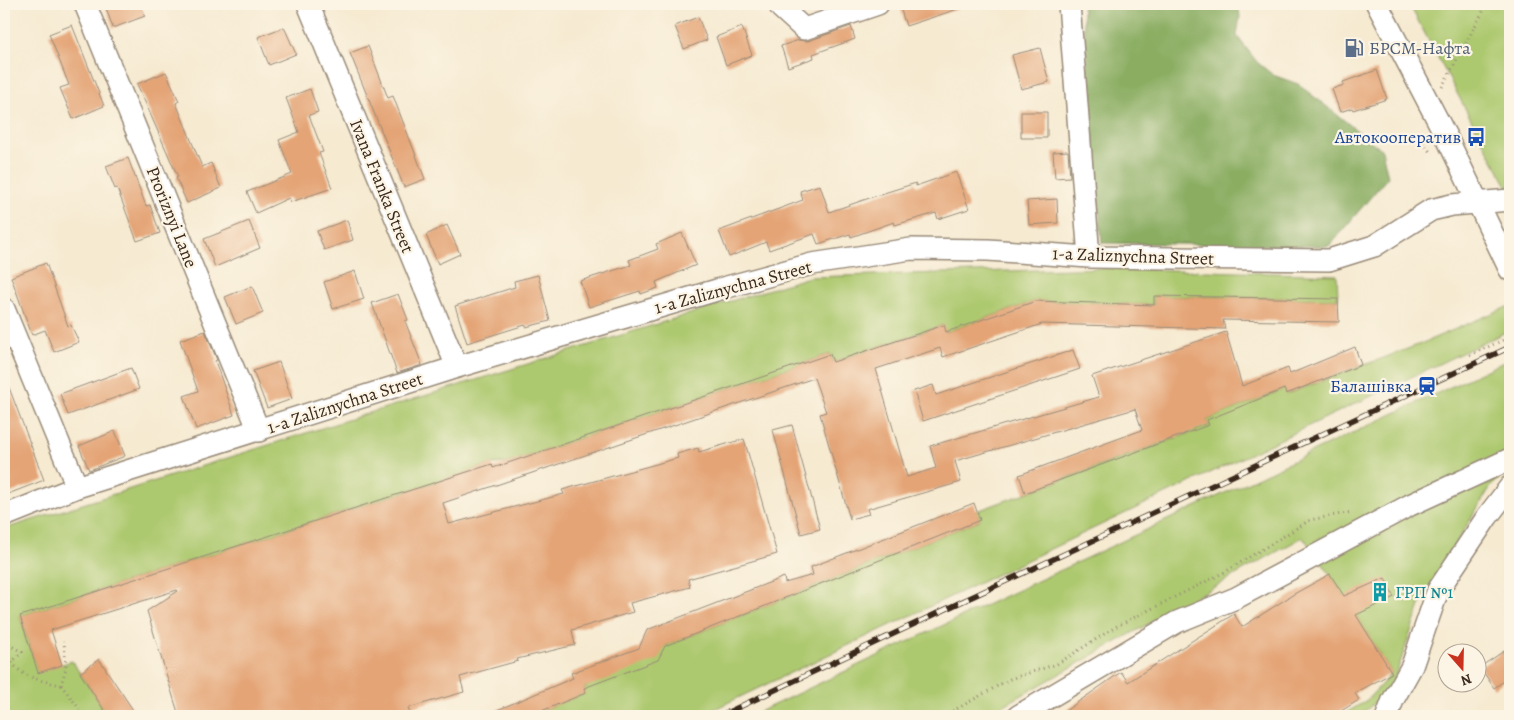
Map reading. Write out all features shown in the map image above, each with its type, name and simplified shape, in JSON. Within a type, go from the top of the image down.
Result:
[{"type":"street","name":"Proriznyi Lane","points":[[85,4],[259,431]]},
{"type":"street","name":"Ivana Franka Street","points":[[308,4],[457,367]]},
{"type":"street","points":[[780,6],[804,29],[878,4]]},
{"type":"street","points":[[1069,4],[1089,257]]},
{"type":"street","points":[[1377,4],[1479,204],[1510,270]]},
{"type":"street","name":"1-a Zaliznychna Street","points":[[4,516],[77,487],[457,367],[727,287],[812,264],[911,249],[988,250],[1089,257],[1329,260],[1374,246],[1430,210],[1452,205],[1510,200]]},
{"type":"street","points":[[4,309],[77,487]]},
{"type":"street","points":[[1018,716],[1178,622],[1236,598],[1410,505],[1510,459]]},
{"type":"street","points":[[1387,716],[1393,700],[1412,666],[1438,590],[1487,517],[1510,487]]},
{"type":"path","points":[[1442,88],[1487,4]]},
{"type":"path","points":[[1470,356],[1510,337]]},
{"type":"path","points":[[944,716],[1010,679],[1057,664],[1117,626],[1224,572],[1310,520],[1353,512]]},
{"type":"path","points":[[61,685],[66,668],[64,641]]},
{"type":"path","points":[[4,642],[22,652],[12,662],[16,668],[39,679],[61,685],[85,716]]},
{"type":"green space","points":[[1082,4],[1238,4],[1240,16],[1237,36],[1257,62],[1273,75],[1298,84],[1382,150],[1388,177],[1329,246],[1102,243]]},
{"type":"green space","points":[[1409,4],[1510,4],[1510,187],[1508,188]]},
{"type":"green space","points":[[1106,268],[1337,275],[1338,299],[1154,296],[1154,305],[1036,301],[946,332],[943,325],[833,362],[830,354],[508,463],[492,464],[20,616],[38,672],[72,661],[108,716],[4,716],[4,529],[366,414],[809,277]]},
{"type":"green space","points":[[1507,307],[1510,313],[1510,330],[700,716],[529,716],[585,693],[584,688],[665,646],[980,520],[977,511],[1209,426],[1207,420],[1284,389],[1287,394],[1418,345]]},
{"type":"green space","points":[[1510,359],[1510,469],[1491,486],[1423,597],[1393,683],[1369,708],[1357,716],[1341,716],[1367,700],[1392,673],[1330,574],[1303,537],[985,716],[750,716]]},
{"type":"building","points":[[117,4],[140,4],[145,16],[113,28],[106,8]]},
{"type":"building","points":[[899,4],[964,4],[964,7],[906,26]]},
{"type":"building","points":[[698,17],[707,40],[684,49],[675,26]]},
{"type":"building","points":[[72,25],[104,106],[73,119],[60,88],[69,85],[49,34]]},
{"type":"building","points":[[851,26],[855,39],[813,54],[814,58],[788,67],[781,46],[799,40],[808,41]]},
{"type":"building","points":[[284,27],[296,54],[269,65],[258,37]]},
{"type":"building","points":[[742,27],[752,55],[726,65],[716,37]]},
{"type":"building","points":[[368,46],[388,98],[393,96],[425,179],[404,187],[350,53]]},
{"type":"building","points":[[1040,48],[1049,82],[1021,89],[1012,55]]},
{"type":"building","points":[[1377,70],[1387,99],[1353,110],[1352,108],[1340,112],[1332,89],[1344,85],[1343,82]]},
{"type":"building","points":[[166,72],[179,101],[176,103],[202,167],[211,163],[221,188],[187,203],[176,178],[178,177],[137,84]]},
{"type":"building","points":[[310,89],[318,112],[309,115],[323,152],[319,153],[332,188],[291,202],[289,198],[256,213],[247,192],[292,174],[279,140],[299,132],[286,98]]},
{"type":"building","points":[[1021,112],[1047,112],[1047,138],[1021,138]]},
{"type":"building","points":[[1068,151],[1070,177],[1055,178],[1053,152]]},
{"type":"building","points":[[128,158],[146,206],[150,205],[160,233],[137,241],[117,188],[115,189],[106,166]]},
{"type":"building","points":[[956,172],[969,209],[938,219],[936,213],[895,225],[894,222],[851,237],[850,234],[818,244],[814,234],[769,250],[766,242],[729,257],[719,231],[803,200],[800,191],[820,185],[829,212],[884,193],[916,183],[916,186]]},
{"type":"building","points":[[1057,199],[1058,223],[1029,225],[1027,201]]},
{"type":"building","points":[[347,220],[353,240],[324,250],[317,231]]},
{"type":"building","points":[[249,221],[260,248],[215,267],[204,239]]},
{"type":"building","points":[[447,225],[460,254],[438,264],[426,235]]},
{"type":"building","points":[[682,233],[696,265],[656,282],[658,288],[641,294],[640,291],[589,307],[580,281],[631,265],[629,260],[658,249],[656,244]]},
{"type":"building","points":[[46,263],[68,326],[71,325],[79,342],[54,352],[45,330],[32,335],[11,277]]},
{"type":"building","points":[[355,271],[364,299],[333,309],[324,282]]},
{"type":"building","points":[[538,275],[550,321],[526,327],[525,325],[467,343],[455,306],[515,287],[514,281]]},
{"type":"building","points":[[252,286],[263,313],[236,324],[225,297]]},
{"type":"building","points":[[398,294],[408,320],[405,321],[422,365],[397,373],[372,303]]},
{"type":"building","points":[[1154,296],[1338,299],[1339,322],[1223,320],[1225,329],[1042,324],[943,357],[940,348],[876,369],[907,477],[936,468],[930,446],[1099,397],[1092,376],[1226,332],[1242,386],[1288,368],[1290,374],[1355,347],[1361,365],[1286,394],[1284,389],[1207,420],[1209,425],[1025,493],[1019,475],[1142,430],[1135,409],[955,461],[961,482],[867,509],[869,514],[850,519],[820,414],[826,412],[814,378],[443,503],[449,524],[564,494],[562,490],[678,458],[677,454],[698,448],[699,452],[744,439],[777,554],[688,579],[690,587],[630,603],[633,612],[572,630],[575,645],[517,659],[518,661],[460,677],[464,692],[408,708],[411,716],[179,716],[147,611],[177,590],[51,630],[62,665],[38,673],[20,616],[492,464],[493,468],[830,354],[833,362],[944,325],[946,332],[1036,301],[1154,305]]},
{"type":"building","points":[[205,331],[217,360],[215,361],[234,415],[196,429],[184,396],[198,391],[180,340]]},
{"type":"building","points":[[1073,350],[1080,369],[923,421],[914,391],[933,385],[936,395]]},
{"type":"building","points":[[279,362],[292,399],[267,408],[253,371]]},
{"type":"building","points":[[131,368],[139,389],[68,415],[60,394]]},
{"type":"building","points":[[4,377],[44,480],[8,494],[4,484]]},
{"type":"building","points":[[792,425],[820,529],[801,534],[773,430]]},
{"type":"building","points":[[115,431],[125,456],[89,470],[79,446]]},
{"type":"building","points":[[974,503],[980,520],[665,646],[658,660],[584,688],[586,693],[529,716],[483,716],[573,678],[571,673],[639,648],[647,630],[784,577],[785,583],[813,575],[811,567]]},
{"type":"building","points":[[1330,574],[1344,596],[1385,578],[1394,597],[1356,615],[1392,673],[1355,693],[1359,700],[1333,716],[1058,716],[1121,672],[1128,682],[1234,614],[1242,627]]},
{"type":"building","points":[[1510,647],[1510,677],[1494,688],[1486,676],[1486,663]]},
{"type":"building","points":[[99,659],[137,716],[108,716],[80,673]]},
{"type":"railway","points":[[720,716],[1510,347]]},
{"type":"place","name":"БРСМ-Нафта","points":[[1354,48]]},
{"type":"place","name":"Автокооператив","points":[[1476,137]]},
{"type":"place","name":"Балашівка","points":[[1427,386]]},
{"type":"place","name":"ГРП №1","points":[[1380,592]]}]
